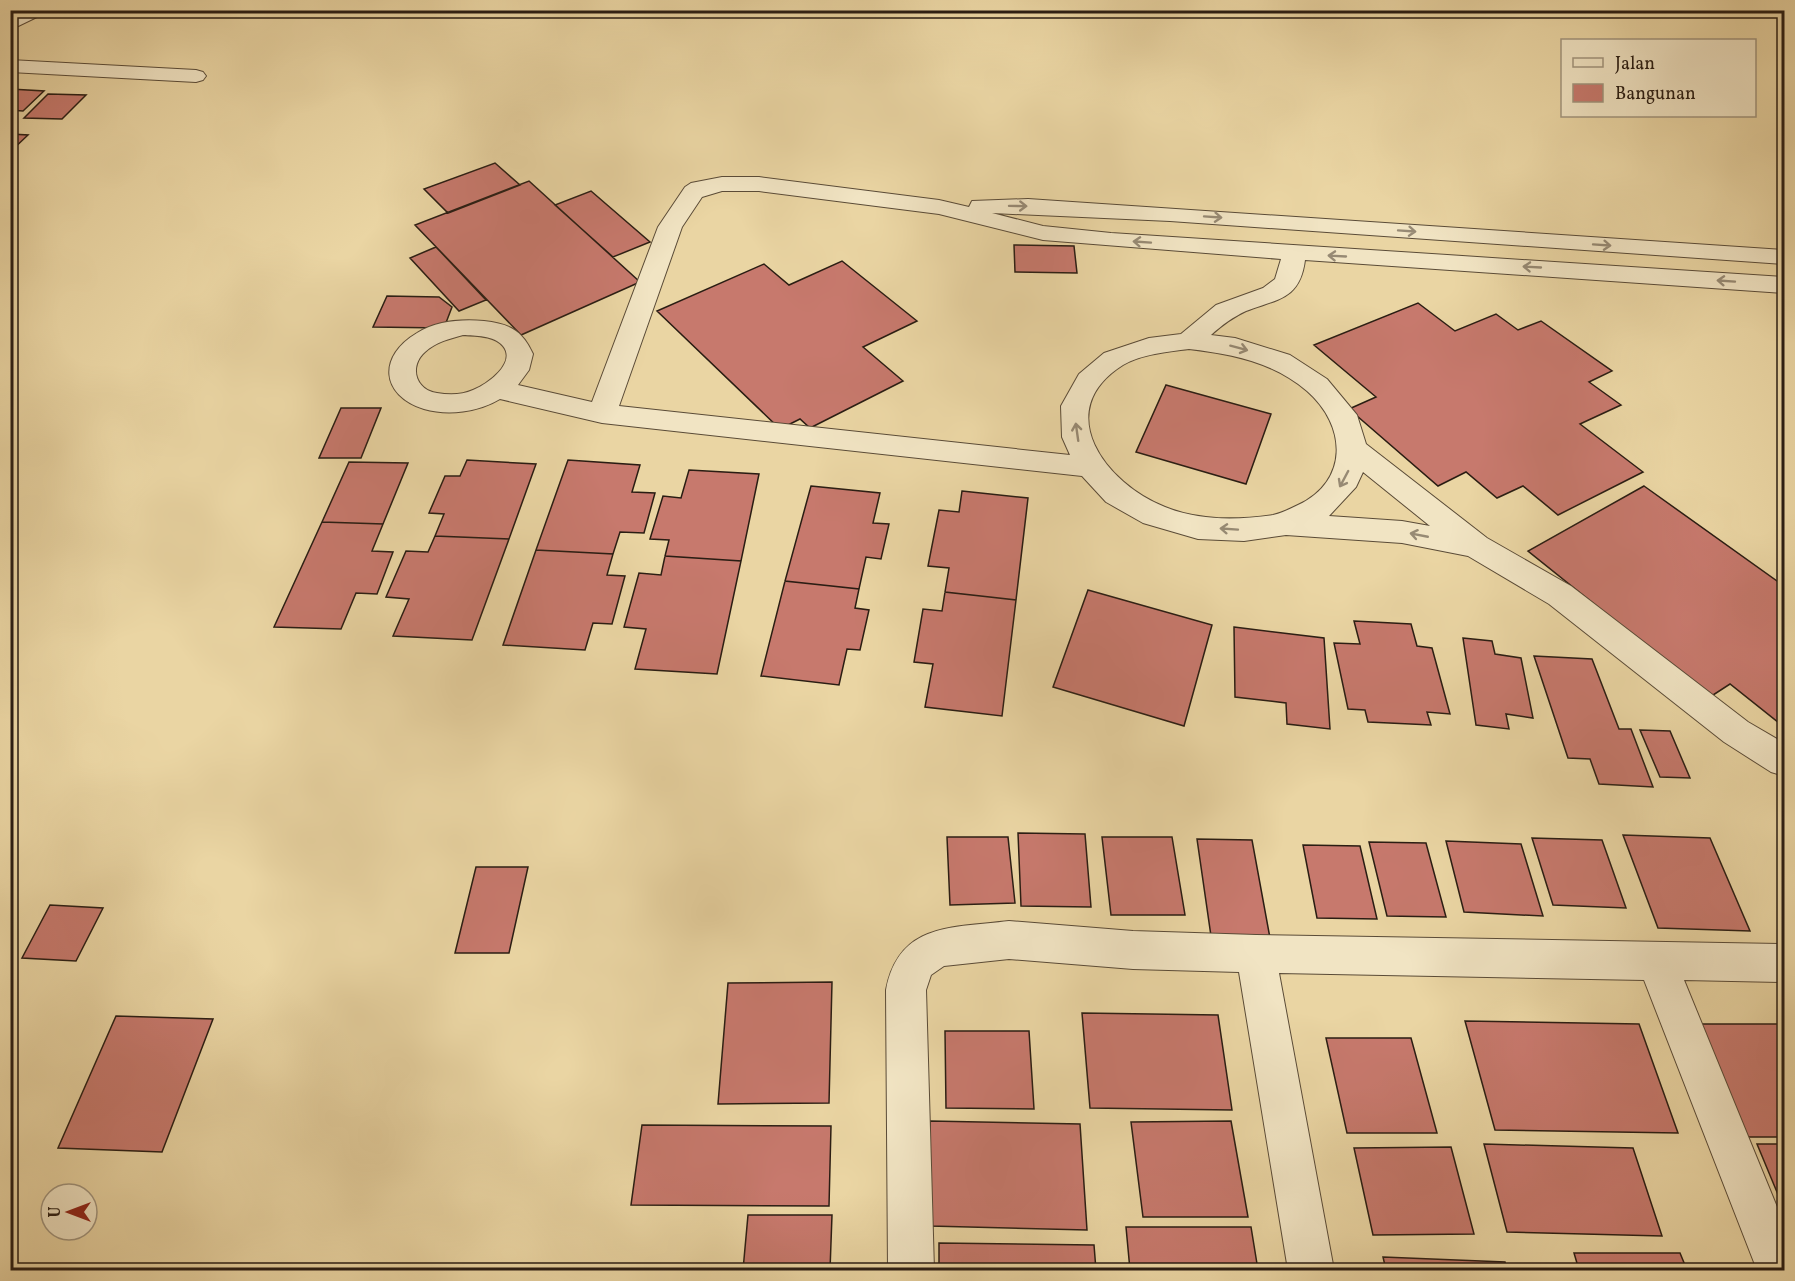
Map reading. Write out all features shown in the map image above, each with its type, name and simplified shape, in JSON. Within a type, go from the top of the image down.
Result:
[{"type":"street","points":[[10,24],[36,10]]},
{"type":"street","points":[[10,66],[196,76]]},
{"type":"street","points":[[602,414],[670,226],[693,192],[722,184],[759,184],[939,207],[1043,233],[1294,253],[1785,285]]},
{"type":"street","points":[[939,207],[1040,206],[1785,257]]},
{"type":"street","points":[[1189,341],[1222,313],[1281,290],[1290,281],[1294,253]]},
{"type":"street","points":[[1286,524],[1323,506],[1346,480],[1353,449],[1343,415],[1317,384],[1280,361],[1235,346],[1189,341],[1149,346],[1114,359],[1089,380],[1075,406],[1076,437],[1090,467],[1117,494],[1154,515],[1198,528],[1244,530],[1286,524],[1402,532],[1476,546]]},
{"type":"street","points":[[496,389],[602,414],[1090,467]]},
{"type":"street","points":[[1353,449],[1476,546],[1560,596],[1736,732],[1785,761]]},
{"type":"street","points":[[911,1270],[906,990],[909,974],[917,962],[942,948],[1009,940],[1133,950],[1256,954],[1785,963]]},
{"type":"street","points":[[1256,954],[1311,1270]]},
{"type":"street","points":[[1656,960],[1780,1270]]},
{"type":"building","points":[[10,89],[44,91],[23,111],[10,110]]},
{"type":"building","points":[[48,94],[86,95],[62,119],[24,118]]},
{"type":"building","points":[[10,134],[28,135],[10,152]]},
{"type":"building","points":[[495,163],[520,185],[448,213],[424,189]]},
{"type":"building","points":[[529,181],[640,282],[521,335],[415,225]]},
{"type":"building","points":[[591,191],[650,242],[613,257],[555,205]]},
{"type":"building","points":[[1014,245],[1074,246],[1077,273],[1015,272]]},
{"type":"building","points":[[436,247],[486,300],[459,311],[410,258]]},
{"type":"building","points":[[842,261],[917,321],[863,347],[903,381],[810,428],[800,419],[780,429],[657,311],[764,264],[789,285]]},
{"type":"building","points":[[387,296],[439,297],[452,307],[444,328],[373,327]]},
{"type":"building","points":[[1418,303],[1455,331],[1496,314],[1518,330],[1541,321],[1612,371],[1589,382],[1621,405],[1580,424],[1643,472],[1558,515],[1523,486],[1497,498],[1466,472],[1438,486],[1349,409],[1376,397],[1314,345]]},
{"type":"building","points":[[1166,385],[1271,414],[1246,484],[1136,452]]},
{"type":"building","points":[[341,408],[381,408],[361,458],[319,458]]},
{"type":"building","points":[[467,460],[536,464],[509,539],[435,536],[444,514],[429,513],[445,476],[460,476]]},
{"type":"building","points":[[568,460],[640,465],[632,492],[655,493],[644,533],[620,532],[613,554],[536,550]]},
{"type":"building","points":[[349,462],[408,463],[383,524],[322,522]]},
{"type":"building","points":[[689,470],[759,474],[741,561],[665,556],[669,540],[650,539],[663,496],[681,498]]},
{"type":"building","points":[[811,486],[880,493],[873,523],[889,524],[881,559],[866,557],[859,589],[785,581]]},
{"type":"building","points":[[1644,486],[1784,586],[1784,727],[1730,684],[1710,697],[1528,551]]},
{"type":"building","points":[[962,491],[1028,498],[1016,600],[945,592],[949,568],[928,566],[939,510],[959,512]]},
{"type":"building","points":[[322,522],[383,524],[372,551],[393,552],[377,594],[356,593],[341,629],[274,627]]},
{"type":"building","points":[[435,536],[509,539],[472,640],[393,636],[409,599],[386,597],[406,551],[428,552]]},
{"type":"building","points":[[536,550],[613,554],[607,575],[625,576],[612,624],[593,623],[585,650],[503,645]]},
{"type":"building","points":[[665,556],[741,561],[717,674],[635,669],[646,629],[624,627],[639,573],[661,575]]},
{"type":"building","points":[[785,581],[859,589],[855,608],[869,610],[860,650],[847,649],[839,685],[761,676]]},
{"type":"building","points":[[1088,590],[1212,625],[1184,726],[1053,687]]},
{"type":"building","points":[[945,592],[1016,600],[1002,716],[925,707],[933,664],[914,662],[923,609],[942,611]]},
{"type":"building","points":[[1354,621],[1411,624],[1417,646],[1432,648],[1450,714],[1427,712],[1431,725],[1368,722],[1365,710],[1348,709],[1334,643],[1360,644]]},
{"type":"building","points":[[1234,627],[1324,638],[1330,729],[1287,724],[1286,703],[1235,697]]},
{"type":"building","points":[[1463,638],[1492,641],[1495,654],[1521,658],[1533,718],[1506,714],[1509,729],[1476,725]]},
{"type":"building","points":[[1534,656],[1592,659],[1619,729],[1631,729],[1653,787],[1599,784],[1590,759],[1568,758]]},
{"type":"building","points":[[1640,730],[1670,731],[1690,778],[1660,777]]},
{"type":"building","points":[[1018,833],[1085,834],[1091,907],[1021,906]]},
{"type":"building","points":[[1623,835],[1710,838],[1750,931],[1658,928]]},
{"type":"building","points":[[947,837],[1008,837],[1015,903],[950,905]]},
{"type":"building","points":[[1102,837],[1172,837],[1185,915],[1111,915]]},
{"type":"building","points":[[1532,838],[1602,840],[1626,908],[1553,905]]},
{"type":"building","points":[[1197,839],[1252,840],[1270,938],[1211,936]]},
{"type":"building","points":[[1446,841],[1521,844],[1543,916],[1464,912]]},
{"type":"building","points":[[1369,842],[1426,843],[1446,917],[1387,916]]},
{"type":"building","points":[[1303,845],[1360,846],[1377,919],[1317,918]]},
{"type":"building","points":[[476,867],[528,867],[509,953],[455,953]]},
{"type":"building","points":[[50,905],[103,908],[76,961],[22,958]]},
{"type":"building","points":[[832,982],[829,1103],[718,1104],[728,983]]},
{"type":"building","points":[[1082,1013],[1218,1015],[1232,1110],[1090,1108]]},
{"type":"building","points":[[116,1016],[213,1019],[162,1152],[58,1148]]},
{"type":"building","points":[[1465,1021],[1639,1024],[1678,1133],[1495,1130]]},
{"type":"building","points":[[1693,1024],[1784,1024],[1784,1137],[1739,1137]]},
{"type":"building","points":[[945,1031],[1029,1031],[1034,1109],[946,1108]]},
{"type":"building","points":[[1326,1038],[1411,1038],[1437,1133],[1347,1133]]},
{"type":"building","points":[[930,1121],[1080,1124],[1087,1230],[930,1226]]},
{"type":"building","points":[[1231,1121],[1248,1217],[1143,1217],[1131,1122]]},
{"type":"building","points":[[642,1125],[831,1126],[829,1206],[631,1205]]},
{"type":"building","points":[[1484,1144],[1633,1148],[1662,1236],[1507,1232]]},
{"type":"building","points":[[1757,1144],[1784,1144],[1784,1209]]},
{"type":"building","points":[[1451,1147],[1474,1234],[1373,1235],[1354,1148]]},
{"type":"building","points":[[748,1215],[832,1215],[830,1270],[743,1270]]},
{"type":"building","points":[[1126,1227],[1251,1227],[1258,1270],[1130,1270]]},
{"type":"building","points":[[939,1243],[1094,1245],[1096,1270],[939,1270]]},
{"type":"building","points":[[1574,1253],[1680,1253],[1687,1270],[1579,1270]]},
{"type":"building","points":[[1383,1257],[1505,1262],[1507,1270],[1386,1270]]}]
